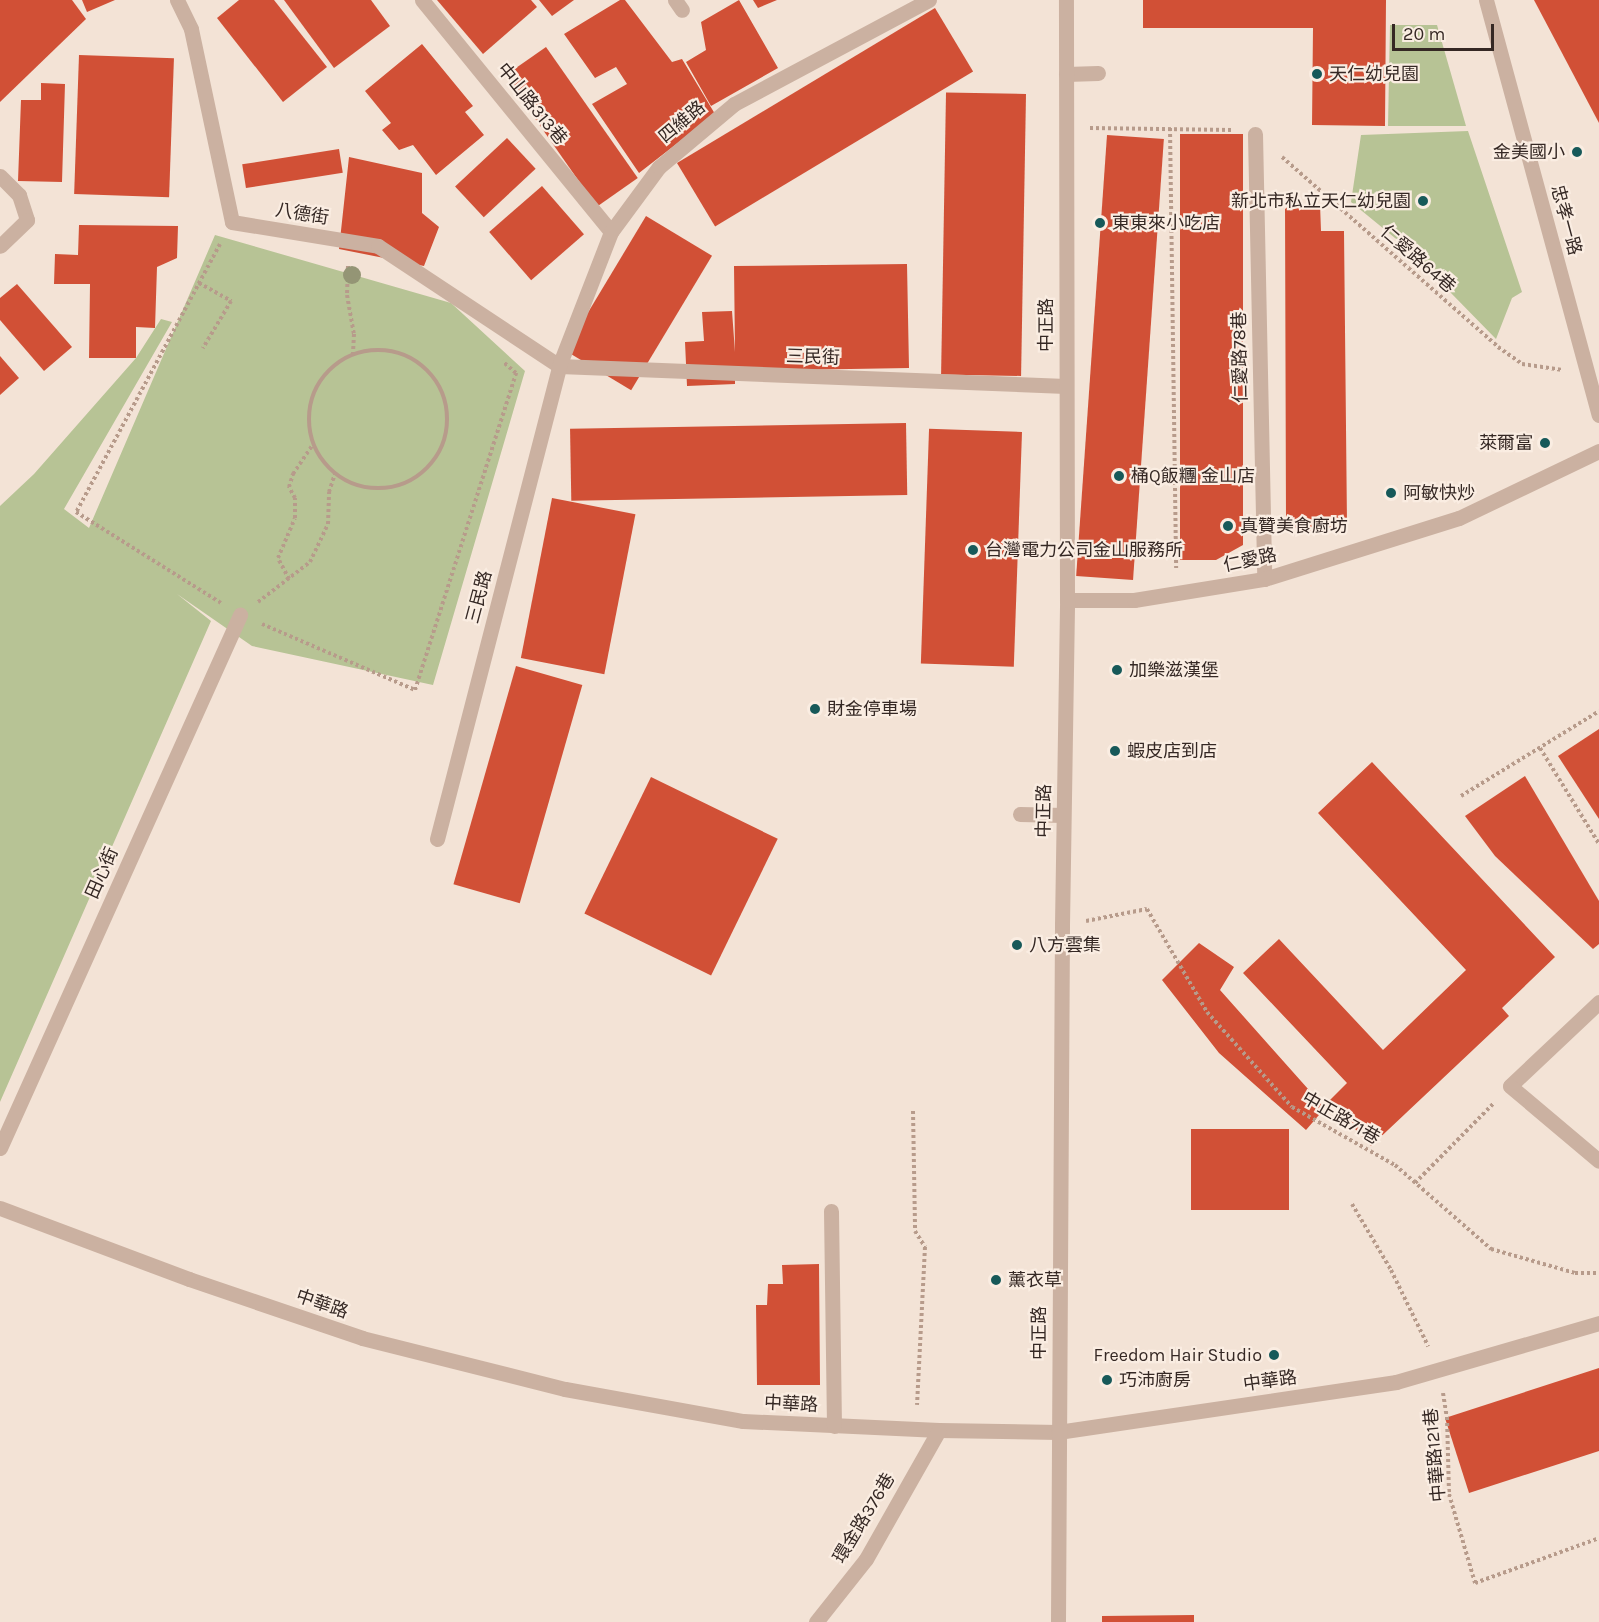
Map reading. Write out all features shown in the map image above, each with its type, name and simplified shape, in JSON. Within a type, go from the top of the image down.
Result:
[{"type":"street","points":[[177,0],[191,29],[232,222]]},
{"type":"street","name":"中山路313巷","points":[[422,0],[611,232]]},
{"type":"street","name":"四維路","points":[[559,366],[611,232],[659,167],[734,104],[929,0]]},
{"type":"street","name":"中正路","points":[[1058,1622],[1062,925],[1067,600],[1066,0]]},
{"type":"street","name":"忠孝一路","points":[[1486,0],[1599,416]]},
{"type":"street","points":[[1066,74],[1098,73]]},
{"type":"street","name":"仁愛路78巷","points":[[1255,134],[1264,579]]},
{"type":"street","points":[[0,176],[19,195],[27,220],[0,246]]},
{"type":"street","name":"八德街","points":[[232,222],[378,246],[559,366]]},
{"type":"street","name":"三民街","points":[[559,366],[1066,386]]},
{"type":"street","name":"三民路","points":[[437,838],[559,366]]},
{"type":"street","name":"仁愛路","points":[[1067,600],[1134,600],[1264,579],[1459,518],[1599,451]]},
{"type":"street","name":"田心街","points":[[0,1148],[240,615]]},
{"type":"street","points":[[1020,814],[1064,815]]},
{"type":"street","points":[[1599,1002],[1510,1086],[1599,1161]]},
{"type":"street","name":"中華路","points":[[0,1208],[189,1279],[362,1338],[576,1391],[743,1421],[939,1430],[1058,1432],[1396,1382],[1599,1323]]},
{"type":"street","points":[[831,1211],[834,1426]]},
{"type":"street","name":"環金路376巷","points":[[816,1622],[866,1560],[939,1430]]},
{"type":"path","points":[[1066,128],[1243,130],[1255,134]]},
{"type":"path","points":[[1170,128],[1176,593]]},
{"type":"path","name":"仁愛路64巷","points":[[1255,134],[1498,347],[1522,364],[1587,373]]},
{"type":"path","points":[[232,222],[76,512],[240,615],[416,690],[516,374],[500,359]]},
{"type":"path","points":[[353,354],[354,334],[347,295],[348,263],[359,267]]},
{"type":"path","points":[[199,283],[231,301],[203,348]]},
{"type":"path","points":[[376,350],[399,352],[421,364],[437,382],[446,404],[447,428],[441,449],[429,467],[412,481],[391,488],[369,489],[348,482],[335,473],[316,452],[310,431],[310,408],[317,386],[332,367],[353,354],[376,350]]},
{"type":"path","points":[[289,579],[278,558],[295,518],[296,498],[290,487],[293,474],[314,443]]},
{"type":"path","points":[[240,615],[310,562],[328,524],[329,492],[335,473]]},
{"type":"path","points":[[1461,796],[1599,711]]},
{"type":"path","points":[[1540,747],[1599,844]]},
{"type":"path","name":"中正路71巷","points":[[1062,925],[1147,909],[1207,1012],[1292,1107],[1395,1165],[1491,1249],[1575,1273],[1599,1273]]},
{"type":"path","points":[[1415,1183],[1510,1086]]},
{"type":"path","points":[[913,1111],[915,1231],[925,1247],[915,1429]]},
{"type":"path","points":[[1352,1204],[1391,1270],[1440,1370]]},
{"type":"path","name":"中華路121巷","points":[[1440,1370],[1447,1417],[1449,1494],[1475,1583],[1599,1538]]},
{"type":"green space","points":[[1390,25],[1437,25],[1466,126],[1388,126]]},
{"type":"green space","points":[[1468,131],[1522,292],[1512,298],[1496,339],[1406,247],[1351,202],[1361,135]]},
{"type":"green space","points":[[215,235],[451,303],[525,371],[433,685],[252,646],[177,594],[211,621],[0,1102],[0,506],[34,474],[136,358],[161,319],[172,322],[64,509],[89,528]]},
{"type":"building","points":[[0,0],[72,0],[86,19],[0,102]]},
{"type":"building","points":[[82,0],[115,0],[87,12]]},
{"type":"building","points":[[239,0],[274,0],[327,67],[283,102],[217,18]]},
{"type":"building","points":[[284,0],[371,0],[390,26],[334,68]]},
{"type":"building","points":[[437,0],[531,0],[537,7],[483,54]]},
{"type":"building","points":[[539,0],[574,0],[552,16]]},
{"type":"building","points":[[620,0],[625,0],[672,62],[682,59],[715,114],[639,173],[592,104],[627,84],[616,67],[595,78],[564,34]]},
{"type":"building","points":[[739,0],[778,68],[711,106],[686,62],[706,50],[701,22]]},
{"type":"building","points":[[753,0],[777,0],[758,8]]},
{"type":"building","points":[[1143,0],[1386,0],[1385,126],[1312,125],[1313,28],[1143,28]]},
{"type":"building","points":[[1534,0],[1599,0],[1599,123]]},
{"type":"building","points":[[935,8],[973,71],[715,226],[677,163]]},
{"type":"building","points":[[422,44],[473,106],[465,112],[484,135],[436,175],[413,145],[399,150],[382,130],[391,123],[365,91]]},
{"type":"building","points":[[546,47],[638,178],[597,207],[505,76]]},
{"type":"building","points":[[79,55],[174,58],[169,197],[74,194]]},
{"type":"building","points":[[41,83],[65,84],[62,182],[18,181],[21,100],[41,100]]},
{"type":"building","points":[[946,93],[1026,94],[1021,376],[941,375]]},
{"type":"building","points":[[1180,134],[1243,134],[1243,545],[1216,560],[1180,560]]},
{"type":"building","points":[[1107,135],[1164,139],[1133,580],[1076,576]]},
{"type":"building","points":[[507,138],[536,169],[484,217],[455,186]]},
{"type":"building","points":[[339,149],[343,173],[246,188],[242,164]]},
{"type":"building","points":[[349,157],[422,173],[422,213],[439,227],[424,266],[339,249]]},
{"type":"building","points":[[542,186],[584,234],[531,280],[489,232]]},
{"type":"building","points":[[1285,204],[1320,204],[1321,231],[1344,231],[1347,524],[1310,533],[1286,524]]},
{"type":"building","points":[[646,216],[712,256],[631,390],[565,351]]},
{"type":"building","points":[[79,225],[178,226],[177,258],[157,267],[155,328],[136,327],[136,358],[89,358],[90,284],[54,284],[55,254],[78,255]]},
{"type":"building","points":[[907,264],[909,368],[735,371],[735,384],[687,386],[685,342],[704,341],[702,312],[732,311],[735,352],[734,266]]},
{"type":"building","points":[[17,284],[72,347],[44,371],[0,320],[0,298]]},
{"type":"building","points":[[0,356],[19,378],[0,395]]},
{"type":"building","points":[[906,423],[907,495],[571,501],[570,429]]},
{"type":"building","name":"台灣電力公司金山服務所","points":[[929,429],[1022,432],[1014,667],[921,664]]},
{"type":"building","points":[[552,498],[635,514],[604,674],[521,658]]},
{"type":"building","points":[[516,666],[582,685],[520,903],[453,884]]},
{"type":"building","points":[[1599,729],[1599,819],[1558,756]]},
{"type":"building","points":[[1372,762],[1555,957],[1502,1008],[1509,1016],[1371,1146],[1329,1101],[1347,1083],[1243,973],[1279,939],[1383,1050],[1466,970],[1318,813]]},
{"type":"building","points":[[1525,776],[1599,901],[1599,944],[1593,949],[1495,856],[1465,816]]},
{"type":"building","points":[[651,777],[778,839],[711,975],[584,914]]},
{"type":"building","points":[[1199,943],[1234,967],[1220,990],[1325,1108],[1306,1130],[1219,1053],[1162,980]]},
{"type":"building","points":[[1191,1129],[1289,1129],[1289,1210],[1191,1210]]},
{"type":"building","points":[[819,1264],[820,1385],[757,1385],[756,1305],[767,1305],[768,1284],[783,1284],[782,1265]]},
{"type":"building","points":[[1599,1368],[1599,1451],[1469,1493],[1445,1418]]},
{"type":"building","points":[[1194,1615],[1194,1622],[1102,1622],[1102,1616]]},
{"type":"place","name":"天仁幼兒園","points":[[1317,74]]},
{"type":"place","name":"金美國小","points":[[1577,152]]},
{"type":"place","name":"新北市私立天仁幼兒園","points":[[1423,201]]},
{"type":"place","name":"東東來小吃店","points":[[1100,223]]},
{"type":"place","name":"萊爾富","points":[[1545,443]]},
{"type":"place","name":"桶Q飯糰 金山店","points":[[1119,476]]},
{"type":"place","name":"阿敏快炒","points":[[1391,493]]},
{"type":"place","name":"真贊美食廚坊","points":[[1228,526]]},
{"type":"place","name":"台灣電力公司金山服務所","points":[[973,550]]},
{"type":"place","name":"加樂滋漢堡","points":[[1117,670]]},
{"type":"place","name":"財金停車場","points":[[815,709]]},
{"type":"place","name":"蝦皮店到店","points":[[1115,751]]},
{"type":"place","name":"八方雲集","points":[[1017,945]]},
{"type":"place","name":"薰衣草","points":[[996,1280]]},
{"type":"place","name":"Freedom Hair Studio","points":[[1274,1355]]},
{"type":"place","name":"巧沛廚房","points":[[1107,1380]]}]
